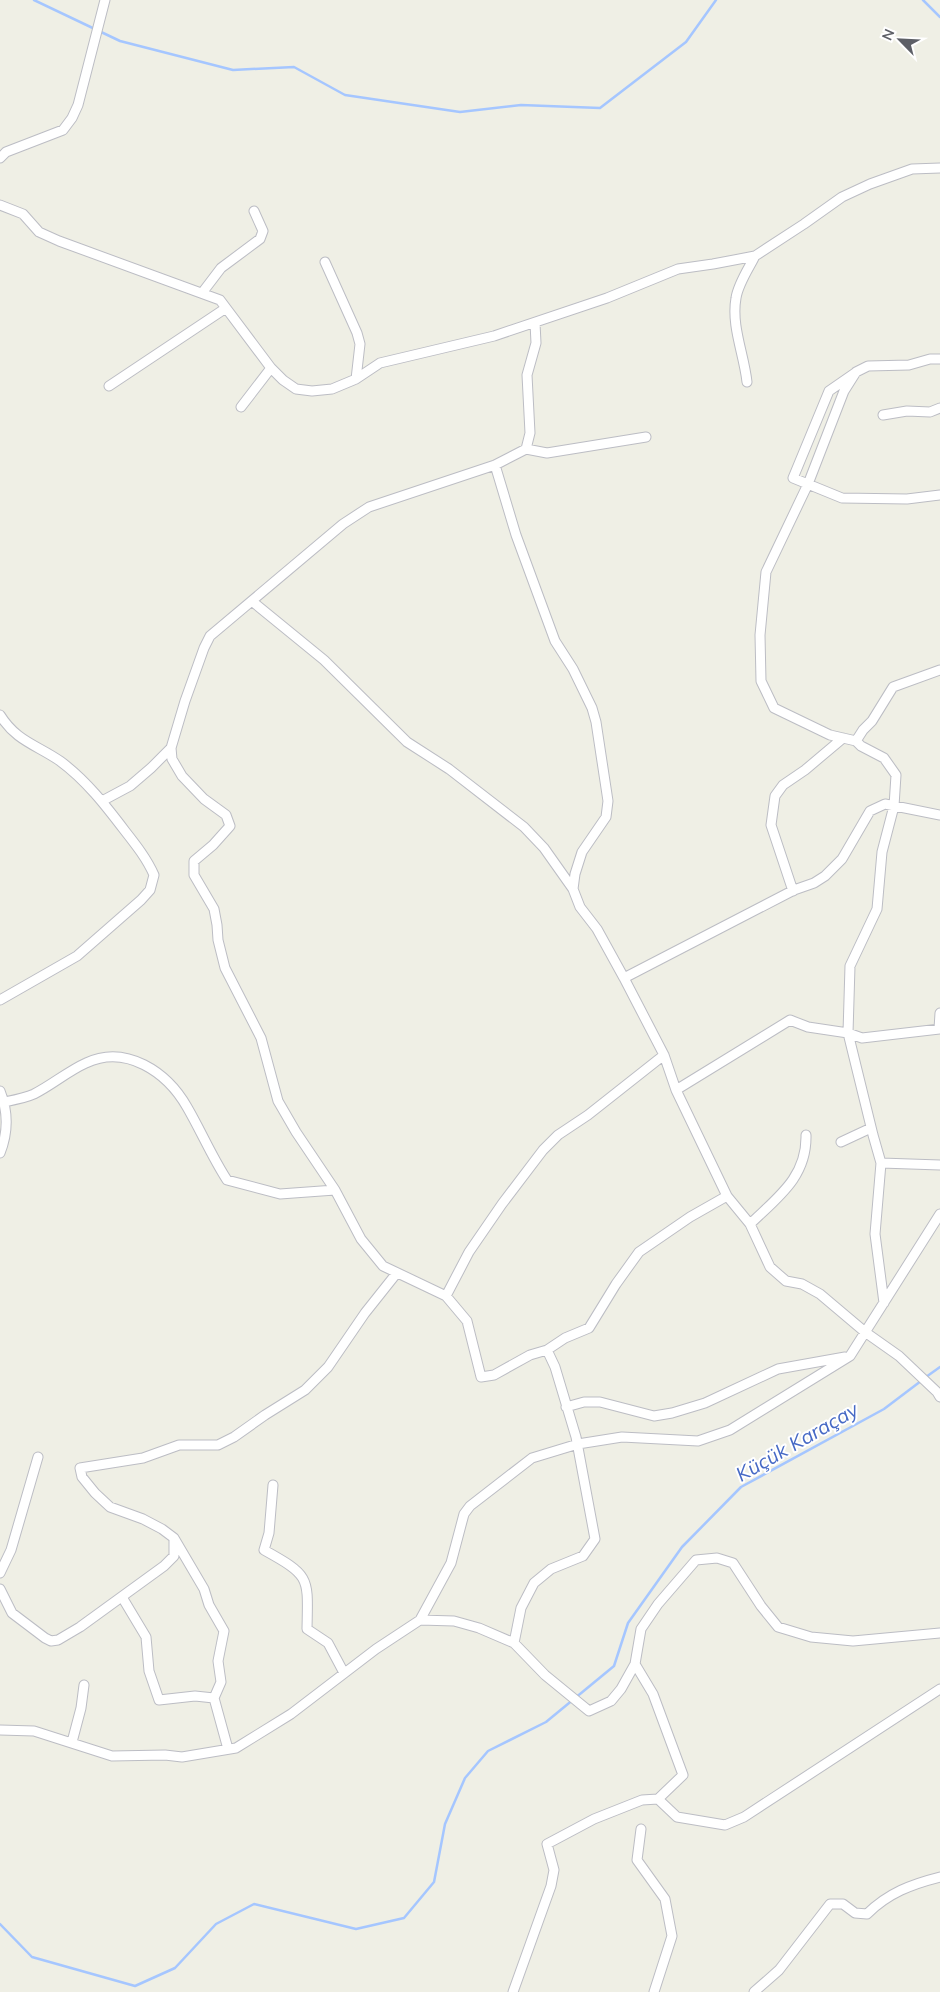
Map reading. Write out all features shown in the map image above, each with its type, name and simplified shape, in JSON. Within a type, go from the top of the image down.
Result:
[{"type":"street","points":[[2,152],[62,130],[72,118],[78,105],[104,4]]},
{"type":"street","points":[[0,206],[22,214],[39,232],[59,242],[220,300],[271,368],[283,380],[296,389],[312,391],[332,389],[356,379],[380,363],[494,336],[535,323],[607,298],[678,269],[755,256],[842,197],[870,184],[912,170],[940,168]]},
{"type":"street","points":[[202,293],[221,268],[260,240],[263,231],[254,211]]},
{"type":"street","points":[[747,382],[745,362],[734,319],[736,296],[755,256]]},
{"type":"street","points":[[325,262],[357,333],[360,344],[356,379]]},
{"type":"street","points":[[109,386],[226,308]]},
{"type":"street","points":[[526,450],[530,433],[527,375],[536,343],[535,323]]},
{"type":"street","points":[[940,359],[930,359],[909,365],[868,366],[845,378],[829,391],[792,478],[842,498],[907,499],[940,496]]},
{"type":"street","points":[[241,406],[271,368]]},
{"type":"street","points":[[856,372],[844,391],[808,484],[766,572],[760,635],[761,681],[774,708],[830,734],[856,741],[861,746],[884,758],[896,775],[894,806],[882,852],[878,909],[850,966],[848,1033],[881,1163],[875,1234],[884,1303]]},
{"type":"street","points":[[883,415],[907,411],[930,412],[940,408]]},
{"type":"street","points":[[646,437],[547,453],[526,450],[495,464],[369,507],[343,524],[253,602],[210,636],[185,702],[171,748],[172,759],[182,776],[204,799],[226,815],[230,826],[213,845],[194,861],[194,875],[214,909],[218,940],[225,968],[261,1038],[278,1101],[296,1132],[335,1190],[361,1239],[383,1266],[396,1274],[446,1296],[467,1321],[482,1377],[494,1375],[530,1354],[547,1350],[565,1338],[589,1328],[616,1284],[639,1252],[690,1217],[727,1196]]},
{"type":"street","points":[[495,464],[516,534],[555,641],[573,669],[592,708],[596,722],[608,801],[606,817],[582,852],[572,889]]},
{"type":"street","points":[[253,602],[324,660],[407,742],[449,769],[524,827],[544,848],[572,889],[580,907],[597,929],[624,978],[664,1055],[676,1090],[727,1196],[750,1224],[770,1267],[786,1280],[802,1284],[820,1294],[865,1332],[899,1356],[938,1394]]},
{"type":"street","points":[[856,741],[872,721],[893,687],[940,670]]},
{"type":"street","points":[[0,715],[16,735],[59,761],[76,774],[102,801],[149,862],[154,875],[150,890],[141,900],[77,956],[0,1000]]},
{"type":"street","points":[[793,891],[771,825],[775,796],[783,785],[805,770],[843,738]]},
{"type":"street","points":[[102,801],[130,786],[171,748]]},
{"type":"street","points":[[624,978],[825,876],[842,859],[870,811],[886,804],[940,815]]},
{"type":"street","points":[[676,1090],[790,1020],[808,1027],[848,1033],[862,1038],[939,1029],[940,1013]]},
{"type":"street","points":[[446,1296],[469,1252],[543,1150],[558,1135],[588,1115],[664,1055]]},
{"type":"street","points":[[4,1102],[32,1095],[87,1062],[113,1056],[128,1057],[150,1068],[174,1089],[187,1106],[214,1160],[227,1180],[280,1194],[335,1190]]},
{"type":"street","points":[[0,1091],[4,1102],[6,1127],[0,1153]]},
{"type":"street","points":[[841,1142],[871,1128]]},
{"type":"street","points":[[750,1224],[789,1187],[796,1177],[806,1146],[806,1134]]},
{"type":"street","points":[[881,1163],[940,1165]]},
{"type":"street","points":[[0,1730],[34,1731],[112,1756],[165,1755],[182,1757],[236,1748],[283,1719],[376,1649],[420,1620],[451,1563],[464,1514],[470,1506],[532,1458],[578,1444],[622,1437],[698,1440],[730,1430],[850,1356],[940,1214]]},
{"type":"street","points":[[228,1749],[214,1698],[222,1682],[218,1662],[224,1631],[209,1605],[204,1589],[174,1538],[143,1519],[110,1507],[82,1477],[80,1468],[143,1458],[179,1445],[218,1445],[234,1437],[304,1390],[328,1367],[364,1313],[396,1274]]},
{"type":"street","points":[[514,1643],[521,1608],[534,1583],[551,1569],[583,1556],[595,1539],[578,1444],[555,1367],[547,1350]]},
{"type":"street","points":[[566,1408],[584,1402],[600,1402],[654,1416],[672,1413],[705,1403],[746,1382],[778,1369],[812,1361],[850,1356]]},
{"type":"street","points":[[0,1573],[11,1550],[38,1457]]},
{"type":"street","points":[[273,1485],[269,1533],[264,1550],[303,1575],[307,1589],[307,1629],[328,1643],[344,1673]]},
{"type":"street","points":[[0,1589],[12,1613],[51,1640],[58,1640],[164,1566],[174,1556],[174,1538]]},
{"type":"street","points":[[420,1620],[454,1621],[479,1628],[514,1643],[545,1674],[588,1711],[611,1701],[621,1689],[635,1664],[641,1629],[658,1604],[696,1560],[718,1558],[733,1563],[761,1606],[778,1627],[811,1637],[853,1641],[940,1633]]},
{"type":"street","points":[[122,1597],[146,1637],[149,1671],[159,1700],[195,1696],[214,1698]]},
{"type":"street","points":[[513,1992],[551,1886],[554,1870],[547,1844],[594,1820],[642,1800],[658,1799],[683,1775],[653,1694],[635,1664]]},
{"type":"street","points":[[72,1742],[81,1708],[84,1685]]},
{"type":"street","points":[[658,1799],[677,1817],[725,1825],[744,1817],[916,1706],[940,1688]]},
{"type":"street","points":[[641,1829],[637,1860],[665,1899],[672,1936],[654,1992]]},
{"type":"street","points":[[754,1992],[779,1970],[830,1904],[843,1904],[855,1913],[867,1914],[880,1901],[910,1885],[940,1877]]},
{"type":"waterway","points":[[34,0],[120,41],[233,70],[294,67],[345,95],[460,112],[521,105],[600,108],[686,42],[716,0]]},
{"type":"waterway","points":[[923,0],[940,17]]},
{"type":"waterway","name":"Küçük Karaçay","points":[[926,1377],[940,1367]]},
{"type":"waterway","name":"Küçük Karaçay","points":[[0,1924],[32,1957],[135,1986],[175,1968],[216,1924],[254,1904],[356,1929],[404,1918],[434,1882],[445,1824],[465,1778],[488,1751],[546,1722],[614,1666],[628,1623],[682,1547],[741,1487],[884,1409],[921,1381]]}]
